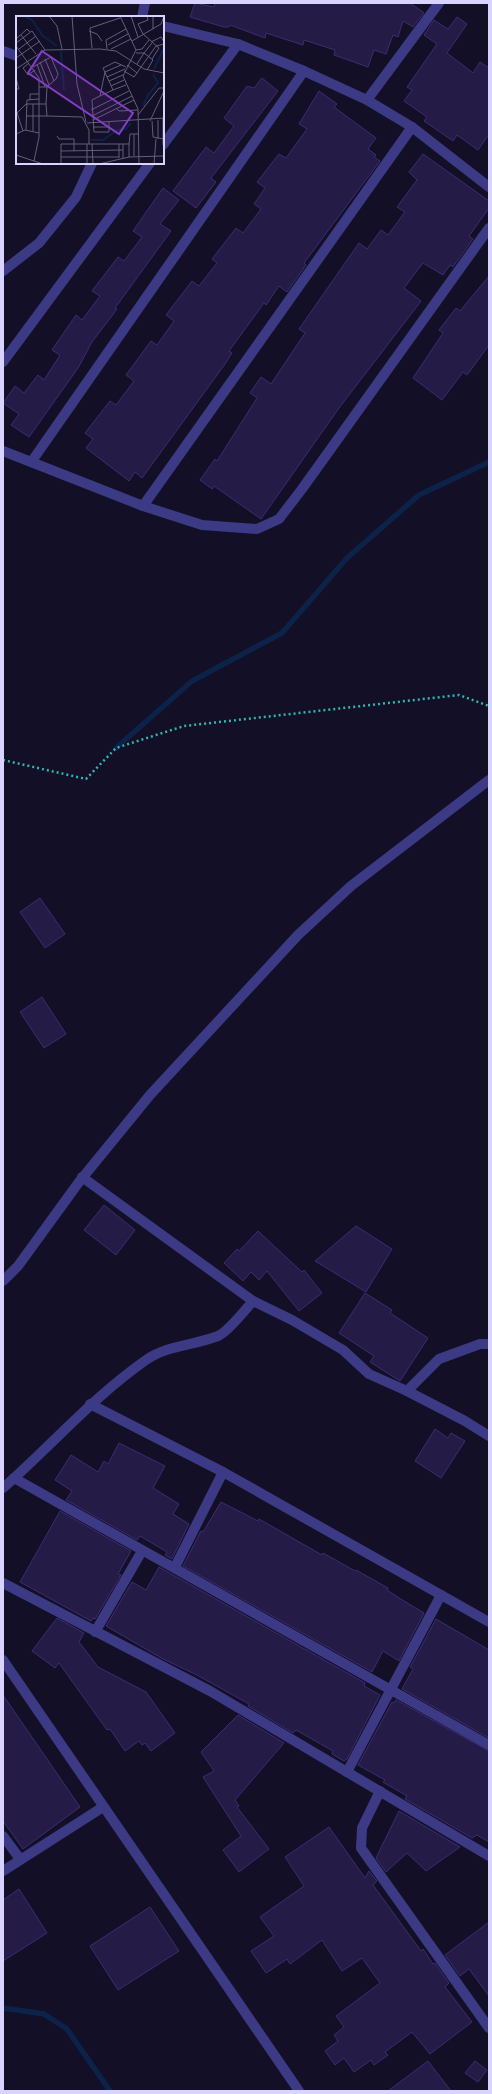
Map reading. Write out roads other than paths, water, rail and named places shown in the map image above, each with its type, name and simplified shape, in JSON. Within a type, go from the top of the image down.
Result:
[{"type":"street","points":[[142,16],[146,3]]},
{"type":"street","points":[[367,100],[440,3]]},
{"type":"street","points":[[164,26],[238,44],[304,71],[367,100],[412,127],[489,187]]},
{"type":"street","points":[[164,144],[238,44]]},
{"type":"street","points":[[3,51],[16,56]]},
{"type":"street","points":[[32,461],[304,71]]},
{"type":"street","points":[[143,506],[412,127]]},
{"type":"street","points":[[3,272],[39,243],[76,197],[92,164]]},
{"type":"street","points":[[3,362],[149,164]]},
{"type":"street","points":[[3,451],[32,461],[143,506],[209,525],[257,529],[279,519],[489,228]]},
{"type":"street","points":[[3,1280],[18,1266],[82,1177],[150,1095],[298,935],[351,886],[489,780]]},
{"type":"street","points":[[82,1177],[253,1301],[292,1320],[343,1350],[369,1374],[407,1391],[465,1421],[489,1436]]},
{"type":"street","points":[[3,1488],[90,1404],[148,1358],[175,1348],[220,1335],[253,1301]]},
{"type":"street","points":[[407,1391],[439,1359],[480,1344],[489,1344]]},
{"type":"street","points":[[90,1404],[223,1472],[489,1622]]},
{"type":"street","points":[[175,1568],[223,1472]]},
{"type":"street","points":[[14,1478],[489,1745]]},
{"type":"street","points":[[95,1632],[142,1551]]},
{"type":"street","points":[[3,1583],[210,1691],[489,1856]]},
{"type":"street","points":[[346,1772],[441,1595]]},
{"type":"street","points":[[3,1660],[299,2091]]},
{"type":"street","points":[[380,1791],[362,1828],[361,1848],[489,2028]]},
{"type":"street","points":[[3,1871],[103,1807]]},
{"type":"street","points":[[3,1836],[20,1859]]},
{"type":"waterway","points":[[116,748],[192,681],[282,633],[347,558],[419,495],[489,462]]},
{"type":"waterway","points":[[3,2008],[44,2014],[67,2029],[110,2091]]}]
